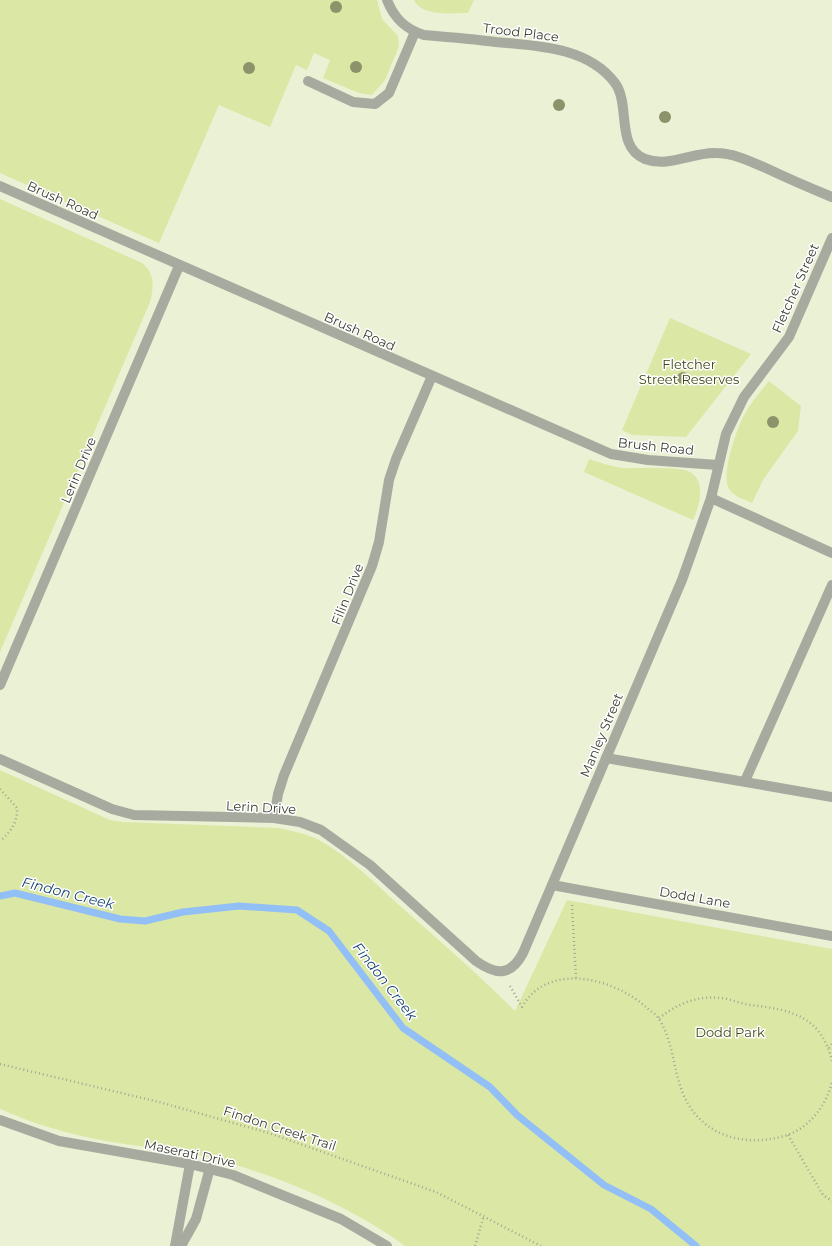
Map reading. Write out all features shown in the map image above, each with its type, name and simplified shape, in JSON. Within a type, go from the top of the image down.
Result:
[{"type":"street","name":"Trood Place","points":[[387,0],[391,10],[400,22],[424,35],[559,49],[574,54],[595,65],[616,84],[622,102],[628,142],[636,154],[645,159],[657,162],[670,162],[698,154],[716,152],[729,154],[747,160],[832,197]]},
{"type":"street","points":[[308,81],[353,102],[375,104],[389,93],[416,32]]},
{"type":"street","name":"Brush Road","points":[[0,186],[179,266],[611,454],[648,460],[718,465]]},
{"type":"street","name":"Fletcher Street","points":[[711,498],[726,434],[734,416],[744,397],[789,337],[832,238]]},
{"type":"street","name":"Lerin Drive","points":[[0,685],[179,266]]},
{"type":"street","name":"Filin Drive","points":[[274,818],[278,794],[284,775],[372,566],[379,542],[389,480],[396,459],[432,376]]},
{"type":"street","points":[[711,498],[832,553]]},
{"type":"street","name":"Manley Street","points":[[503,971],[512,968],[518,962],[552,885],[682,580],[711,498]]},
{"type":"street","points":[[745,781],[832,585]]},
{"type":"street","points":[[606,758],[832,797]]},
{"type":"street","name":"Lerin Drive","points":[[0,759],[112,809],[134,815],[274,818],[300,822],[321,830],[346,846],[370,865],[476,961],[494,971],[503,971]]},
{"type":"street","name":"Dodd Lane","points":[[552,885],[832,936]]},
{"type":"street","name":"Maserati Drive","points":[[0,1120],[59,1141],[190,1164],[233,1174],[342,1219],[387,1246]]},
{"type":"street","points":[[175,1246],[190,1164]]},
{"type":"street","points":[[181,1246],[196,1219],[210,1168]]},
{"type":"path","points":[[0,789],[17,808],[18,816],[13,826],[0,841]]},
{"type":"path","points":[[576,889],[572,900],[576,978]]},
{"type":"path","points":[[503,971],[512,993],[522,1007],[535,990],[559,980],[576,978],[605,983],[621,989],[638,1000],[659,1018],[669,1041],[682,1090],[693,1112],[705,1123],[720,1133],[736,1140],[751,1142],[768,1141],[788,1135],[814,1118],[823,1107],[832,1082]]},
{"type":"path","points":[[659,1018],[684,1002],[698,998],[729,999],[749,1005],[789,1010],[801,1016],[814,1026],[829,1048],[832,1061]]},
{"type":"path","points":[[829,1048],[832,1044]]},
{"type":"path","name":"Findon Creek Trail","points":[[0,1064],[159,1102],[269,1133],[436,1192],[484,1215],[541,1246]]},
{"type":"path","points":[[788,1135],[823,1195],[832,1201]]},
{"type":"path","points":[[475,1246],[484,1215]]},
{"type":"green space","points":[[0,0],[377,0],[382,19],[398,36],[399,46],[385,80],[372,95],[359,93],[323,78],[330,60],[314,53],[307,70],[296,65],[270,127],[219,105],[159,243],[0,173]]},
{"type":"green space","points":[[414,0],[474,0],[468,13],[438,13],[424,9]]},
{"type":"green space","points":[[0,199],[142,263],[149,271],[153,286],[150,302],[0,652]]},
{"type":"green space","name":"Fletcher Street Reserves","points":[[670,318],[751,354],[686,437],[632,435],[622,430]]},
{"type":"green space","name":"Fletcher Street Reserves","points":[[769,381],[801,406],[798,431],[763,480],[752,503],[736,496],[729,489],[727,482],[728,461],[743,417]]},
{"type":"green space","points":[[589,459],[622,468],[667,468],[690,472],[695,476],[700,488],[699,501],[693,520],[584,472]]},
{"type":"green space","name":"Dodd Park","points":[[0,770],[110,820],[123,822],[279,828],[317,839],[328,845],[360,870],[473,970],[515,1011],[567,900],[832,949],[832,1246],[405,1246],[383,1231],[334,1204],[256,1171],[191,1153],[75,1135],[24,1119],[0,1109]]},
{"type":"waterway","name":"Findon Creek","points":[[0,896],[15,893],[120,919],[145,921],[183,912],[239,906],[297,910],[329,931],[403,1028],[490,1087],[517,1115],[604,1185],[651,1209],[696,1246]]}]
